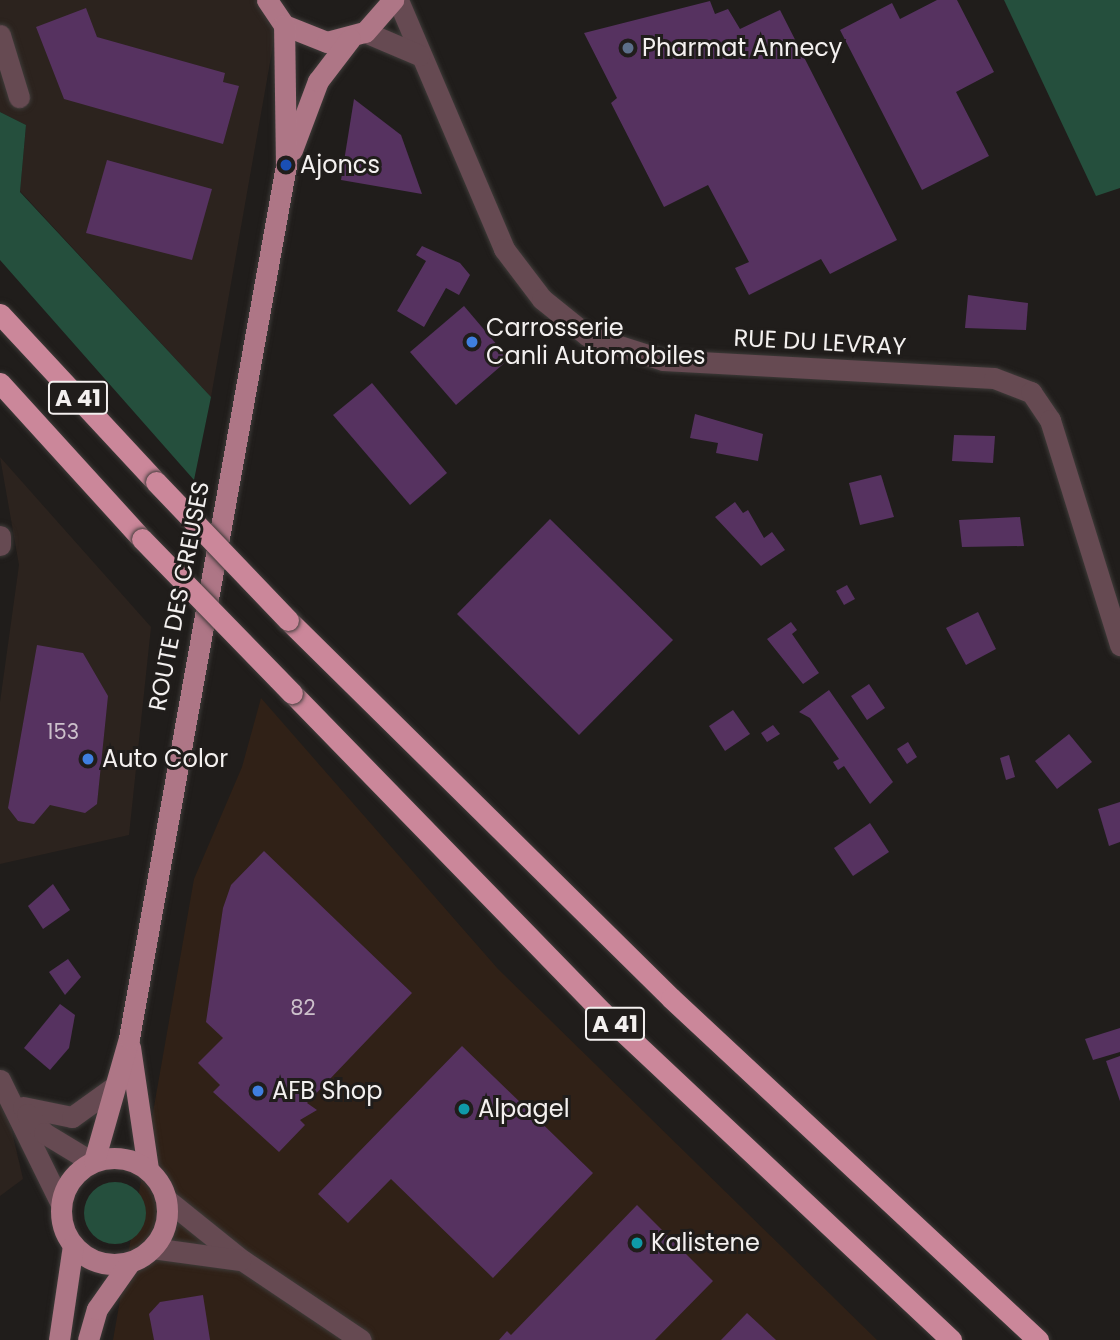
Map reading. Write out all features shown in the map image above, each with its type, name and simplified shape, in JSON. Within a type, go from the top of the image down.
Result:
[{"type":"highway","name":"A 41","points":[[0,314],[288,620],[671,998],[1038,1340]]},
{"type":"highway","name":"A 41","points":[[0,383],[142,539],[603,1012],[951,1340]]},
{"type":"main road","points":[[267,0],[284,25],[304,37],[358,36]]},
{"type":"main road","name":"ROUTE DES CREUSES","points":[[93,1162],[111,1090],[130,1038],[286,165],[318,81],[393,0]]},
{"type":"main road","name":"ROUTE DES CREUSES","points":[[284,25],[286,165]]},
{"type":"main road","name":"ROUTE DES CREUSES","points":[[130,1038],[148,1169]]},
{"type":"main road","points":[[59,1340],[73,1245],[61,1204],[66,1187],[93,1162],[122,1158],[148,1169],[166,1199],[163,1234],[152,1248],[130,1262],[97,1309],[88,1340]]},
{"type":"main road","points":[[73,1245],[99,1262],[130,1262]]},
{"type":"street","name":"RUE DU LEVRAY","points":[[398,0],[419,55],[435,76],[504,249],[542,299],[588,336],[663,360],[995,378],[1031,392],[1050,420],[1120,645]]},
{"type":"street","points":[[0,35],[19,97]]},
{"type":"street","points":[[358,36],[419,55]]},
{"type":"street","points":[[0,536],[0,545]]},
{"type":"street","points":[[0,1079],[19,1106],[44,1133],[93,1162]]},
{"type":"street","points":[[0,1079],[61,1204]]},
{"type":"street","points":[[19,1106],[48,1117],[72,1117],[111,1090]]},
{"type":"street","points":[[166,1199],[214,1245],[242,1260],[361,1340]]},
{"type":"street","points":[[152,1248],[214,1245]]},
{"type":"shaded area","points":[[0,0],[281,0],[211,397],[20,191],[26,125],[0,112]]},
{"type":"shaded area","points":[[0,457],[151,627],[129,835],[0,864],[0,702],[19,565]]},
{"type":"shaded area","points":[[261,698],[498,969],[877,1340],[113,1340],[194,879],[242,767]]},
{"type":"shaded area","points":[[0,1080],[23,1179],[0,1196]]},
{"type":"green space","points":[[1004,0],[1120,0],[1120,188],[1096,196]]},
{"type":"green space","points":[[0,112],[26,125],[20,192],[211,397],[194,480],[0,260]]},
{"type":"green space","points":[[115,1182],[137,1191],[146,1213],[137,1235],[115,1244],[93,1235],[84,1213],[93,1191]]},
{"type":"building","points":[[937,0],[957,0],[994,72],[956,92],[989,156],[922,190],[840,30],[892,3],[900,19]]},
{"type":"building","points":[[710,1],[715,14],[728,9],[740,29],[780,10],[897,240],[830,274],[821,259],[749,295],[735,268],[749,262],[708,185],[664,207],[611,103],[617,98],[584,33]]},
{"type":"building","points":[[86,8],[97,37],[225,73],[223,82],[239,86],[223,144],[64,99],[36,27]]},
{"type":"building","points":[[354,99],[401,135],[422,194],[341,180]]},
{"type":"building","points":[[107,160],[212,189],[192,260],[86,233]]},
{"type":"building","points":[[422,246],[460,263],[470,275],[459,295],[446,288],[424,327],[397,311],[426,261],[416,255]]},
{"type":"building","points":[[968,295],[1028,303],[1026,330],[965,328]]},
{"type":"building","points":[[464,306],[509,359],[456,405],[410,352]]},
{"type":"building","points":[[372,383],[447,473],[410,505],[333,415]]},
{"type":"building","points":[[695,414],[763,434],[758,461],[716,453],[718,443],[690,438]]},
{"type":"building","points":[[954,435],[995,436],[993,463],[952,461]]},
{"type":"building","points":[[881,475],[894,517],[860,525],[849,483]]},
{"type":"building","points":[[735,502],[743,513],[748,510],[764,538],[772,532],[785,550],[761,566],[715,517]]},
{"type":"building","points":[[1020,517],[1024,546],[962,547],[959,520]]},
{"type":"building","points":[[550,519],[673,640],[579,735],[457,614]]},
{"type":"building","points":[[847,585],[855,599],[844,605],[836,591]]},
{"type":"building","points":[[978,612],[996,649],[966,665],[946,628]]},
{"type":"building","points":[[791,622],[797,630],[792,634],[819,673],[803,684],[767,639]]},
{"type":"building","points":[[37,645],[83,653],[108,696],[97,804],[85,813],[50,805],[34,824],[18,821],[8,808]]},
{"type":"building","points":[[869,684],[885,708],[867,720],[851,696]]},
{"type":"building","points":[[829,690],[893,782],[870,804],[844,766],[838,770],[833,762],[839,759],[810,718],[799,712]]},
{"type":"building","points":[[733,710],[750,734],[725,751],[709,726]]},
{"type":"building","points":[[773,725],[780,734],[767,742],[761,733]]},
{"type":"building","points":[[1069,734],[1092,762],[1057,789],[1035,761]]},
{"type":"building","points":[[908,742],[917,757],[907,764],[897,749]]},
{"type":"building","points":[[1009,755],[1015,777],[1006,780],[1000,758]]},
{"type":"building","points":[[1120,802],[1120,842],[1109,846],[1098,809]]},
{"type":"building","points":[[870,823],[889,852],[853,876],[834,848]]},
{"type":"building","points":[[264,851],[412,993],[307,1103],[317,1110],[300,1120],[305,1125],[279,1152],[213,1092],[220,1085],[198,1063],[223,1038],[206,1022],[223,908],[231,885]]},
{"type":"building","points":[[53,884],[70,910],[43,929],[28,906]]},
{"type":"building","points":[[68,959],[81,977],[65,995],[49,972]]},
{"type":"building","points":[[60,1004],[75,1015],[69,1048],[50,1070],[24,1048]]},
{"type":"building","points":[[1120,1028],[1120,1052],[1093,1060],[1085,1039]]},
{"type":"building","name":"Alpagel","points":[[462,1046],[593,1173],[493,1278],[391,1179],[348,1223],[318,1194]]},
{"type":"building","points":[[1120,1056],[1120,1101],[1106,1061]]},
{"type":"building","name":"Kalistene","points":[[637,1205],[713,1281],[655,1340],[499,1340],[507,1331],[511,1335]]},
{"type":"building","points":[[203,1295],[210,1340],[154,1340],[149,1314],[160,1302]]},
{"type":"building","points":[[747,1313],[776,1340],[721,1340]]},
{"type":"place","name":"Pharmat Annecy","points":[[628,48]]},
{"type":"place","name":"Ajoncs","points":[[286,165]]},
{"type":"place","name":"Carrosserie Canli Automobiles","points":[[472,342]]},
{"type":"place","name":"Auto Color","points":[[88,759]]},
{"type":"place","name":"AFB Shop","points":[[258,1091]]},
{"type":"place","name":"Alpagel","points":[[464,1109]]},
{"type":"place","name":"Kalistene","points":[[637,1243]]}]
